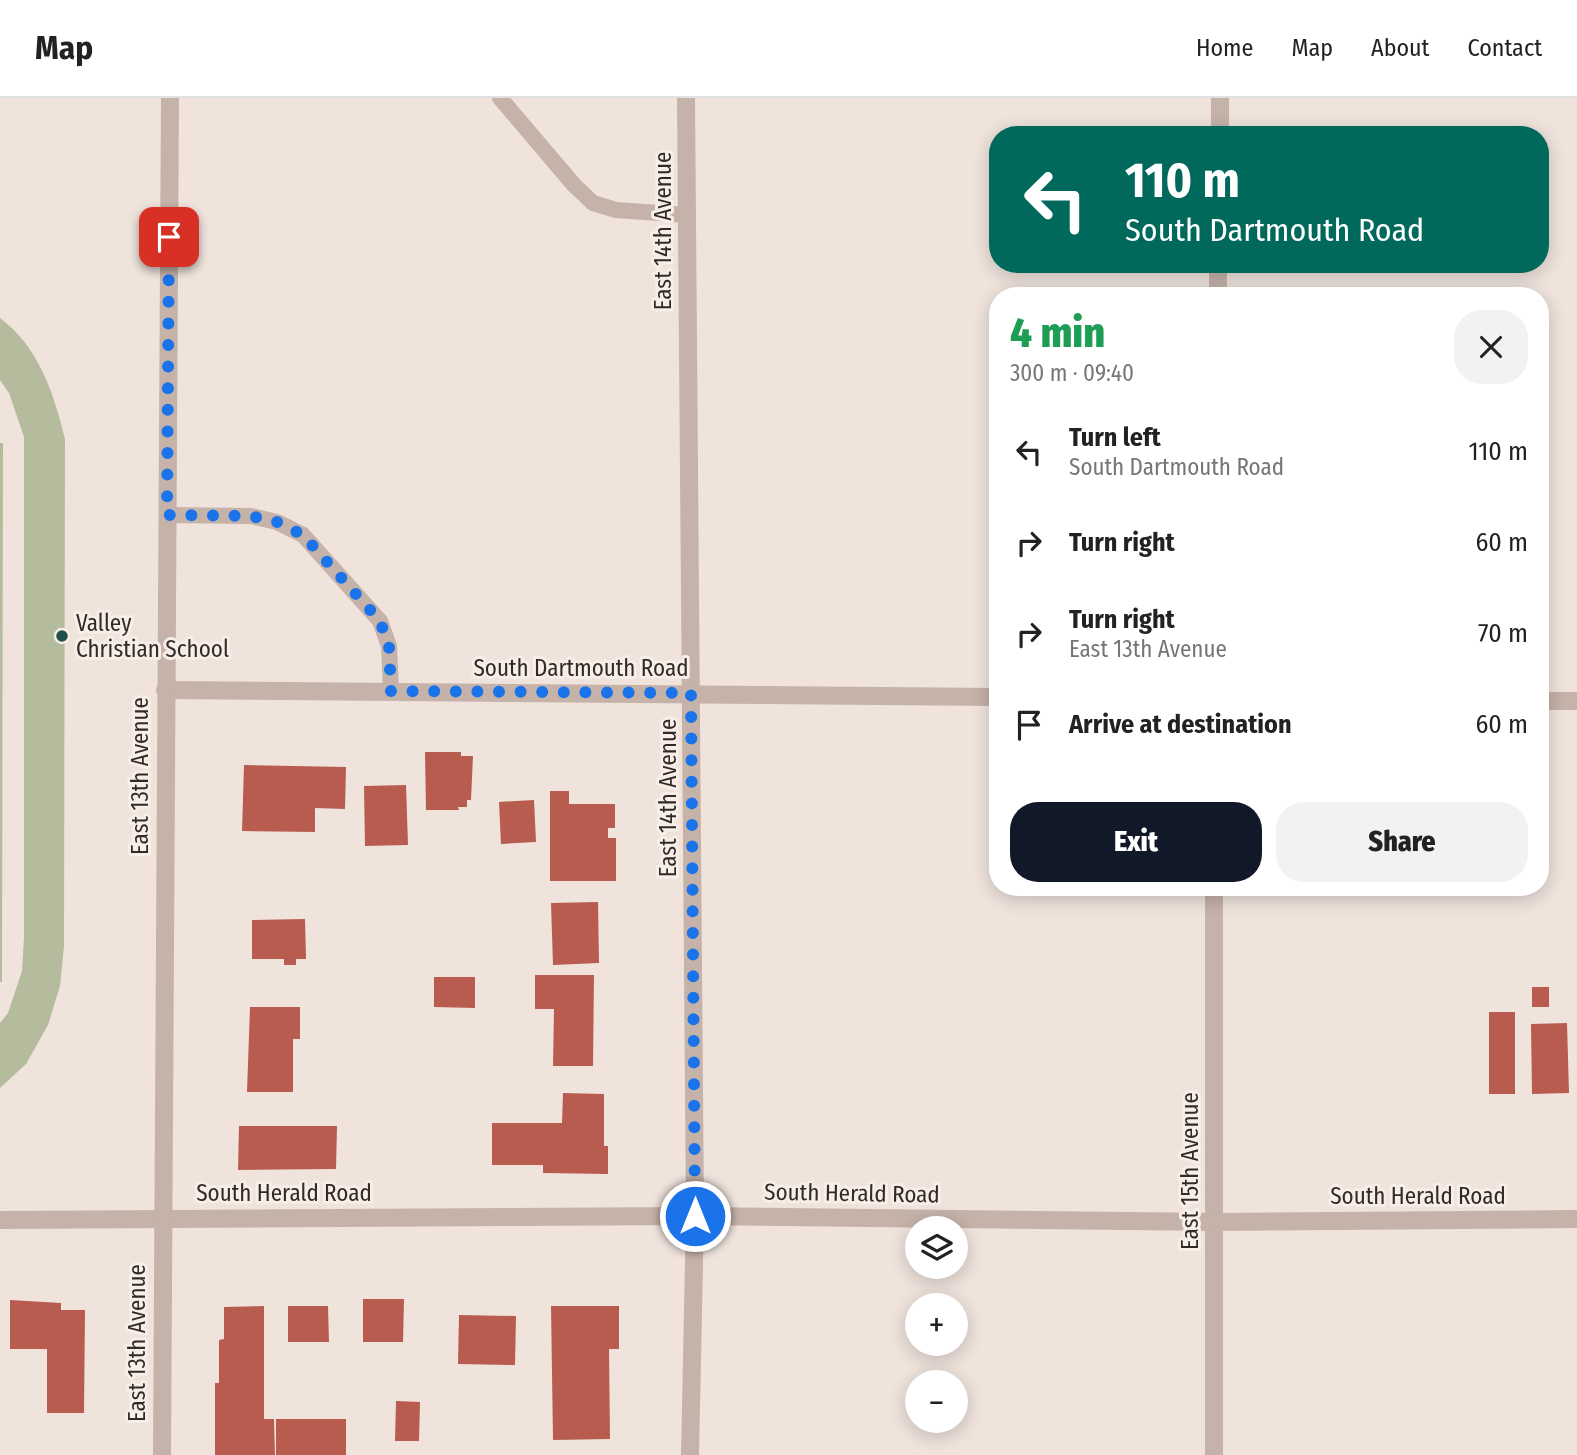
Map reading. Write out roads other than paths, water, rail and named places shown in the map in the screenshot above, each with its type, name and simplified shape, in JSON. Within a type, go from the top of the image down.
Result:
[{"type":"street","name":"East 13th Avenue","points":[[162,1455],[170,98]]},
{"type":"street","name":"East 14th Avenue","points":[[686,98],[695,1216],[691,1455]]},
{"type":"street","points":[[1220,98],[1220,126]]},
{"type":"street","name":"South Dartmouth Road","points":[[165,690],[989,696]]},
{"type":"street","points":[[1549,701],[1577,701]]},
{"type":"street","name":"East 15th Avenue","points":[[1213,896],[1214,1455]]},
{"type":"street","name":"South Herald Road","points":[[0,1220],[695,1216],[1215,1222],[1577,1219]]},
{"type":"lane","points":[[500,98],[574,185],[593,203],[616,210],[687,215]]},
{"type":"lane","points":[[167,515],[251,516],[277,522],[303,535],[380,621],[389,646],[391,691]]},
{"type":"place","name":"Valley Christian School","points":[[62,636]]}]
